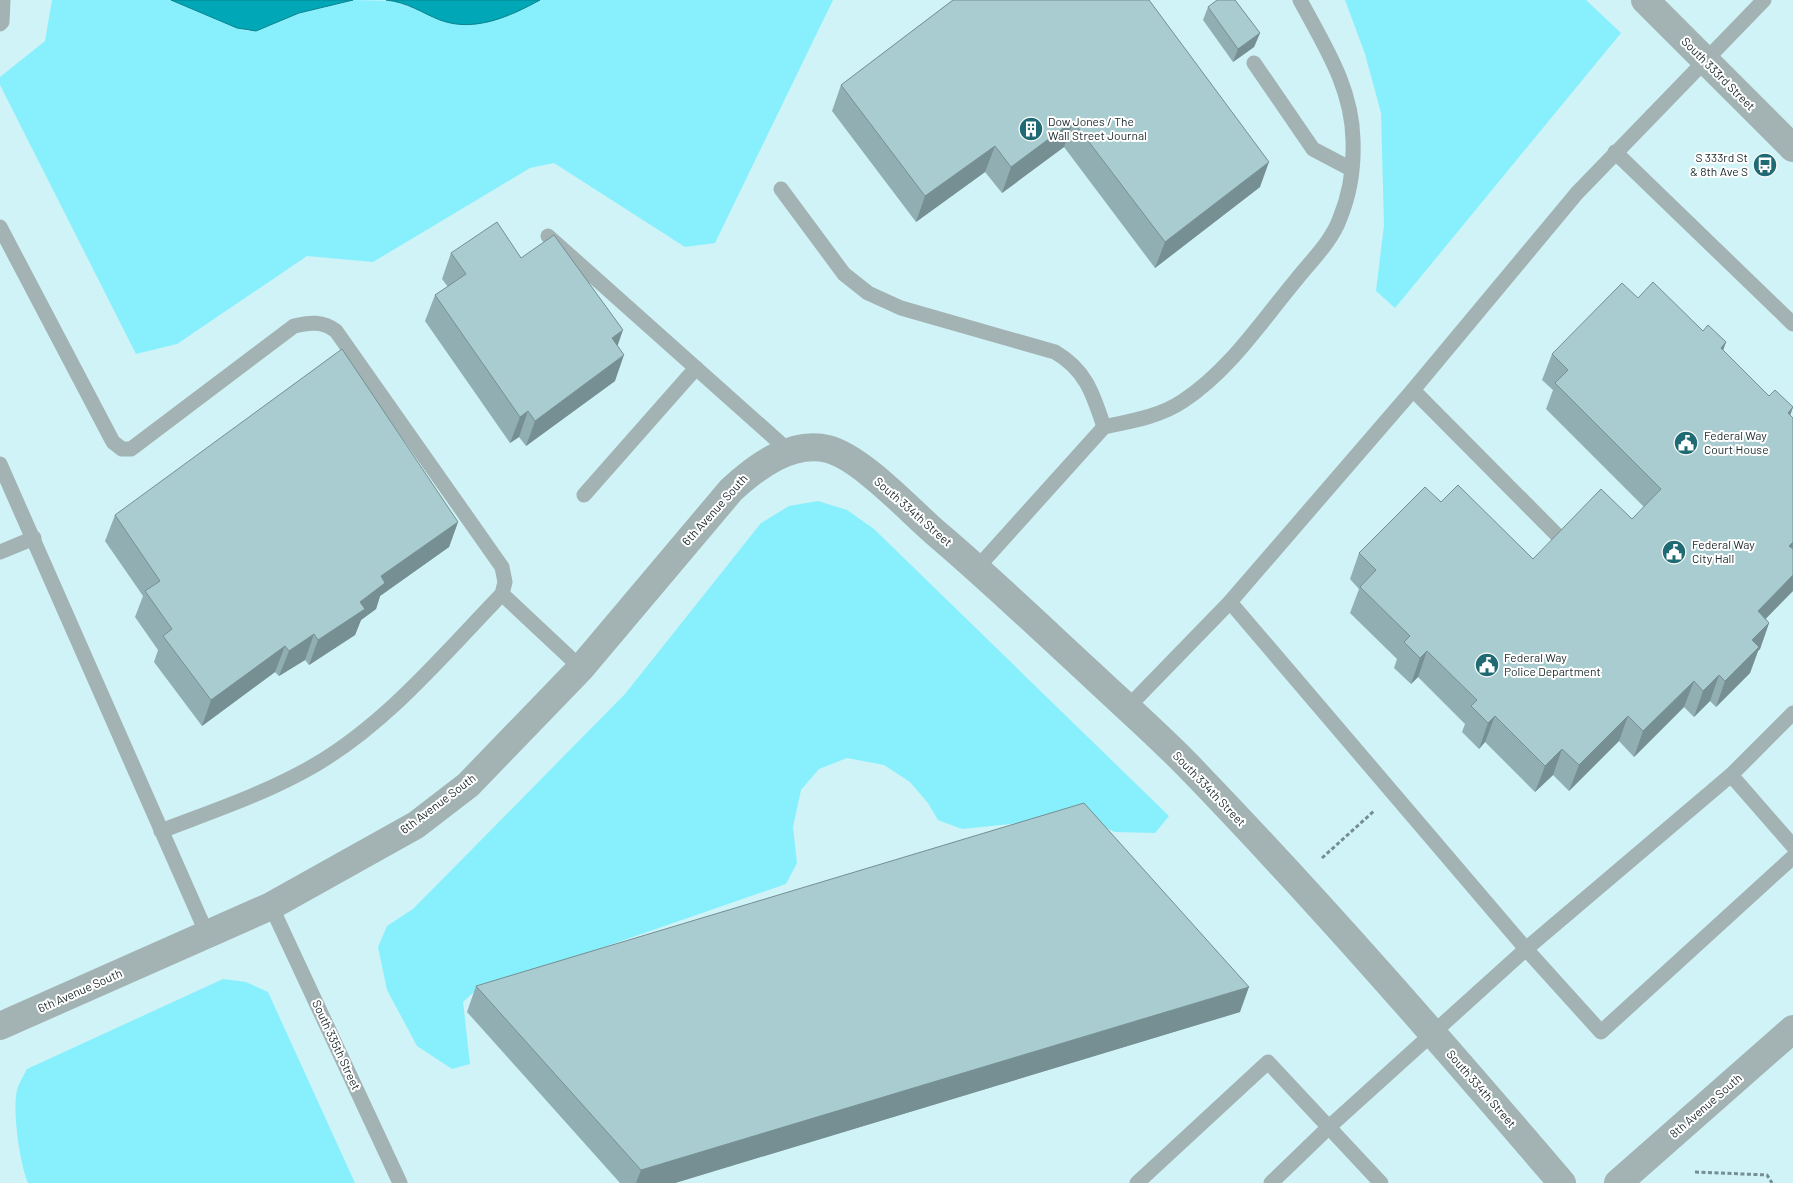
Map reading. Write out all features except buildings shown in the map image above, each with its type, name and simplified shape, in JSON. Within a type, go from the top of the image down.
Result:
[{"type":"street","name":"South 333rd Street","points":[[1644,0],[1793,148]]},
{"type":"street","name":"South 334th Street","points":[[800,449],[829,449],[848,459],[879,481],[977,568],[1194,772],[1432,1033],[1562,1183]]},
{"type":"street","name":"6th Avenue South","points":[[0,1026],[271,906],[416,825],[468,785],[581,668],[731,490],[751,471],[800,449]]},
{"type":"street","name":"8th Avenue South","points":[[1618,1183],[1793,1029]]},
{"type":"lane","points":[[0,24],[2,22],[3,0]]},
{"type":"lane","points":[[977,568],[1104,427],[1153,416],[1182,402],[1231,360],[1335,228],[1347,196],[1351,170],[1353,141],[1347,93],[1339,73],[1300,0]]},
{"type":"lane","points":[[1127,708],[1230,602],[1413,390],[1577,193],[1764,0]]},
{"type":"lane","points":[[1254,63],[1313,149],[1351,170]]},
{"type":"lane","points":[[1615,152],[1793,324]]},
{"type":"lane","points":[[781,189],[844,274],[868,293],[901,308],[1055,352],[1072,362],[1094,395],[1104,427]]},
{"type":"lane","points":[[0,227],[113,442],[122,449],[131,449],[294,326],[308,322],[327,324],[336,331],[502,567],[505,582],[502,594],[384,716],[355,739],[315,766],[280,783],[161,831]]},
{"type":"lane","points":[[548,236],[696,368],[800,449]]},
{"type":"lane","points":[[584,495],[696,368]]},
{"type":"lane","points":[[1413,390],[1560,538]]},
{"type":"lane","points":[[0,464],[207,934]]},
{"type":"lane","points":[[0,552],[34,538]]},
{"type":"lane","points":[[502,594],[581,668]]},
{"type":"lane","points":[[1230,602],[1526,949],[1600,1032],[1793,858]]},
{"type":"lane","points":[[1272,1183],[1329,1127],[1526,949],[1731,775],[1793,713]]},
{"type":"lane","points":[[1731,775],[1793,846]]},
{"type":"lane","name":"South 335th Street","points":[[271,906],[400,1183]]},
{"type":"lane","points":[[1137,1183],[1268,1062],[1381,1183]]},
{"type":"path","points":[[1322,858],[1394,794]]},
{"type":"path","points":[[1695,1172],[1767,1175],[1772,1183]]},
{"type":"shaded area","points":[[52,0],[171,0],[248,31],[267,27],[299,13],[353,0],[395,1],[441,20],[480,23],[511,15],[540,0],[833,0],[715,243],[685,247],[554,163],[530,168],[373,262],[307,256],[177,344],[136,354],[0,85],[0,77],[45,41]]},
{"type":"shaded area","points":[[171,0],[353,0],[299,13],[256,31],[237,28]]},
{"type":"shaded area","points":[[386,0],[540,0],[505,17],[479,24],[466,25],[440,20],[408,5]]},
{"type":"shaded area","points":[[1345,0],[1586,0],[1621,33],[1395,308],[1376,291],[1384,225],[1381,113],[1365,54]]},
{"type":"shaded area","points":[[818,501],[847,510],[874,529],[1169,816],[1155,833],[1115,832],[1079,817],[962,829],[938,820],[928,803],[910,782],[884,765],[847,758],[819,769],[801,790],[793,827],[797,863],[786,884],[474,992],[463,1002],[470,1064],[452,1069],[417,1046],[387,990],[378,947],[387,926],[413,909],[625,694],[761,523],[789,506]]},
{"type":"shaded area","points":[[223,979],[246,982],[268,992],[355,1183],[28,1183],[19,1149],[15,1107],[18,1087],[27,1069]]},
{"type":"place","name":"Dow Jones / The Wall Street Journal","points":[[1031,129]]},
{"type":"place","name":"S 333rd St & 8th Ave S","points":[[1765,165]]},
{"type":"place","name":"Federal Way Court House","points":[[1686,443]]},
{"type":"place","name":"Federal Way City Hall","points":[[1674,552]]},
{"type":"place","name":"Federal Way Police Department","points":[[1487,665]]}]
